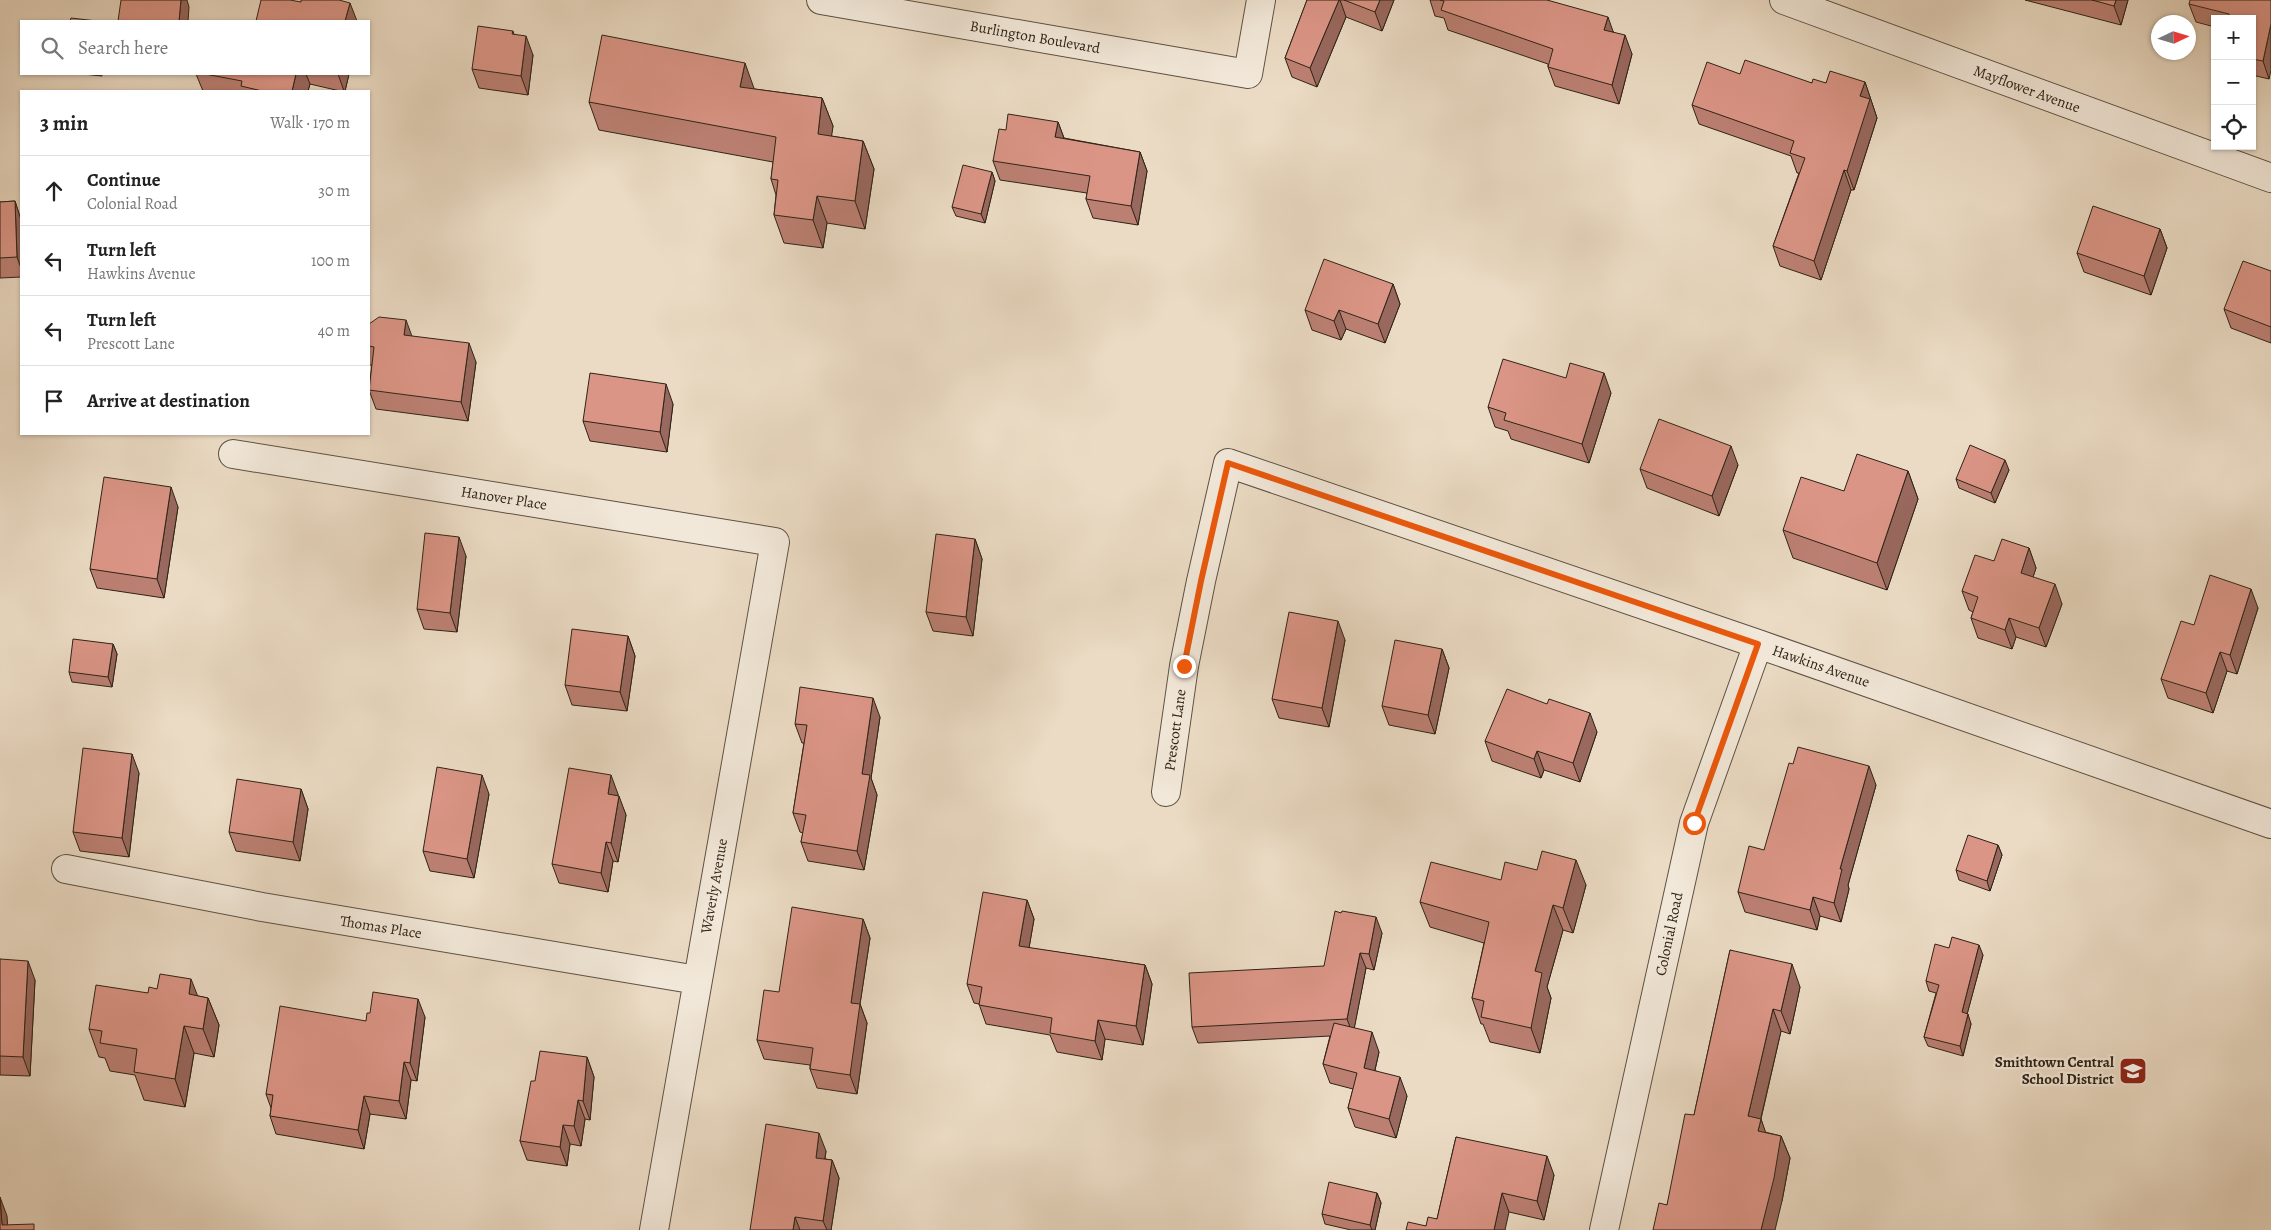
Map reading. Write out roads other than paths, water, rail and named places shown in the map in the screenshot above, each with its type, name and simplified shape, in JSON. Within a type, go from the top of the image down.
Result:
[{"type":"street","name":"Burlington Boulevard","points":[[821,0],[1248,74],[1261,0]]},
{"type":"street","name":"Mayflower Avenue","points":[[1784,0],[2271,178]]},
{"type":"street","name":"Hanover Place","points":[[233,454],[775,542]]},
{"type":"street","name":"Hawkins Avenue","points":[[1228,463],[1758,644],[2271,824]]},
{"type":"street","name":"Prescott Lane","points":[[1166,792],[1186,656],[1228,463]]},
{"type":"street","name":"Waverly Avenue","points":[[654,1230],[775,542]]},
{"type":"street","name":"Colonial Road","points":[[1604,1230],[1694,823],[1758,644]]},
{"type":"street","name":"Thomas Place","points":[[66,869],[262,907],[697,980]]},
{"type":"place","name":"Smithtown Central School District","points":[[2133,1071]]}]
